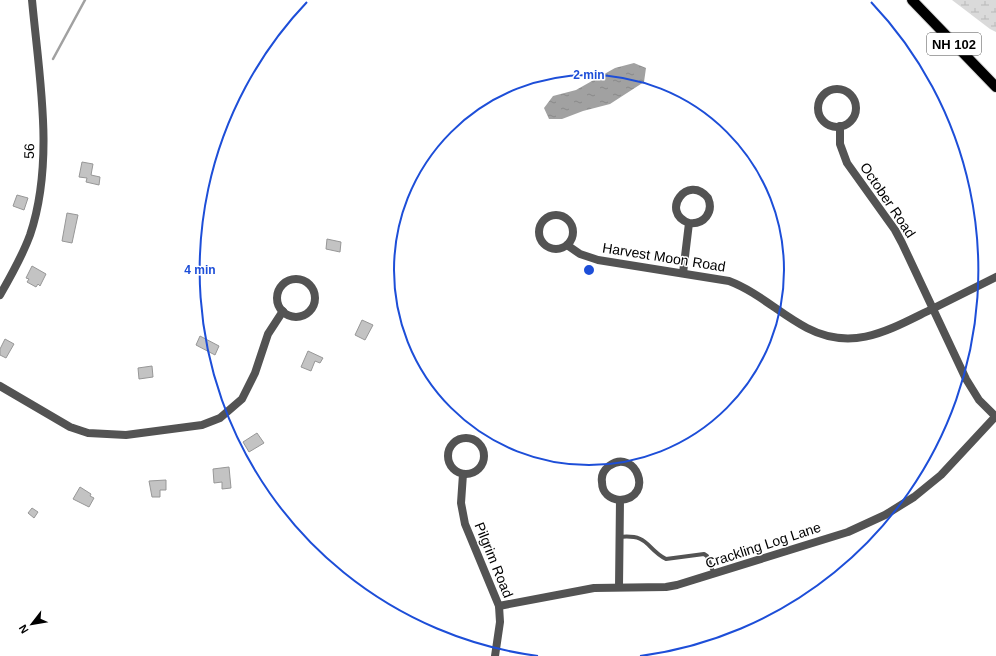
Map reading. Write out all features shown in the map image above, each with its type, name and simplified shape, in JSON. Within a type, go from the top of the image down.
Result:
[{"type":"main road","name":"NH 102","points":[[912,0],[996,87]]},
{"type":"street","name":"56","points":[[0,295],[20,260],[26,246],[35,215],[40,187],[43,139],[32,0]]},
{"type":"street","points":[[837,89],[850,94],[856,107],[852,120],[840,126],[832,126],[825,121],[820,115],[819,107],[821,99],[826,93],[837,89]]},
{"type":"street","name":"October Road","points":[[840,126],[840,144],[847,163],[894,230],[934,308],[972,390],[985,408],[995,417]]},
{"type":"street","points":[[690,190],[697,190],[708,198],[710,211],[706,218],[701,222],[689,223],[682,220],[678,214],[677,202],[684,193],[690,190]]},
{"type":"street","points":[[557,215],[569,220],[573,233],[567,245],[556,248],[549,247],[543,242],[539,231],[541,223],[546,218],[557,215]]},
{"type":"street","points":[[683,273],[689,223]]},
{"type":"street","name":"Harvest Moon Road","points":[[567,245],[580,254],[598,260],[718,278],[738,284],[807,329],[823,335],[840,338],[861,338],[882,333],[996,277]]},
{"type":"street","points":[[298,280],[309,284],[314,290],[315,298],[313,306],[309,312],[298,317],[283,311],[278,300],[279,292],[283,285],[290,281],[298,280]]},
{"type":"street","points":[[0,386],[70,427],[88,433],[126,435],[202,425],[220,418],[242,399],[255,373],[268,334],[283,311]]},
{"type":"street","name":"Crackling Log Lane","points":[[499,606],[590,588],[666,587],[688,583],[848,532],[885,515],[914,497],[941,475],[995,417]]},
{"type":"street","points":[[461,438],[469,438],[476,441],[481,446],[484,453],[484,461],[480,468],[474,472],[463,474],[453,469],[449,462],[448,455],[450,448],[455,442],[461,438]]},
{"type":"street","points":[[619,462],[626,463],[633,467],[637,473],[639,481],[638,488],[634,495],[627,499],[620,500],[612,498],[606,494],[602,484],[602,476],[606,470],[611,465],[619,462]]},
{"type":"street","name":"Pilgrim Road","points":[[463,474],[461,503],[465,524],[499,606],[500,622],[495,656]]},
{"type":"street","points":[[619,587],[620,500]]},
{"type":"lane","points":[[620,537],[631,536],[645,540],[666,559],[704,554],[707,556],[714,575]]},
{"type":"green space","points":[[952,0],[996,0],[996,32],[990,29]]},
{"type":"water","points":[[634,63],[646,68],[644,82],[610,104],[583,111],[562,119],[549,119],[544,108],[553,96],[576,90],[615,68]]},
{"type":"building","points":[[82,162],[93,164],[91,175],[100,177],[99,185],[86,182],[87,178],[79,177]]},
{"type":"building","points":[[17,195],[28,198],[24,210],[13,206]]},
{"type":"building","points":[[67,213],[78,215],[72,243],[62,241]]},
{"type":"building","points":[[327,239],[341,242],[340,252],[326,249]]},
{"type":"building","points":[[32,266],[46,274],[40,286],[38,284],[36,287],[27,282],[29,279],[26,278]]},
{"type":"building","points":[[362,320],[373,325],[365,340],[355,335]]},
{"type":"building","points":[[200,336],[219,346],[215,355],[196,345]]},
{"type":"building","points":[[5,339],[14,344],[6,358],[0,355],[0,349]]},
{"type":"building","points":[[308,351],[323,358],[320,363],[315,361],[311,371],[301,367]]},
{"type":"building","points":[[152,366],[153,377],[139,379],[138,368]]},
{"type":"building","points":[[257,433],[264,443],[249,452],[243,442]]},
{"type":"building","points":[[229,467],[231,488],[222,489],[222,482],[214,483],[213,469]]},
{"type":"building","points":[[166,480],[166,490],[160,490],[160,497],[152,497],[149,481]]},
{"type":"building","points":[[80,487],[91,494],[90,496],[94,498],[89,507],[73,499]]},
{"type":"building","points":[[32,508],[38,512],[34,518],[28,513]]},
{"type":"waterway","points":[[53,59],[85,0]]}]
